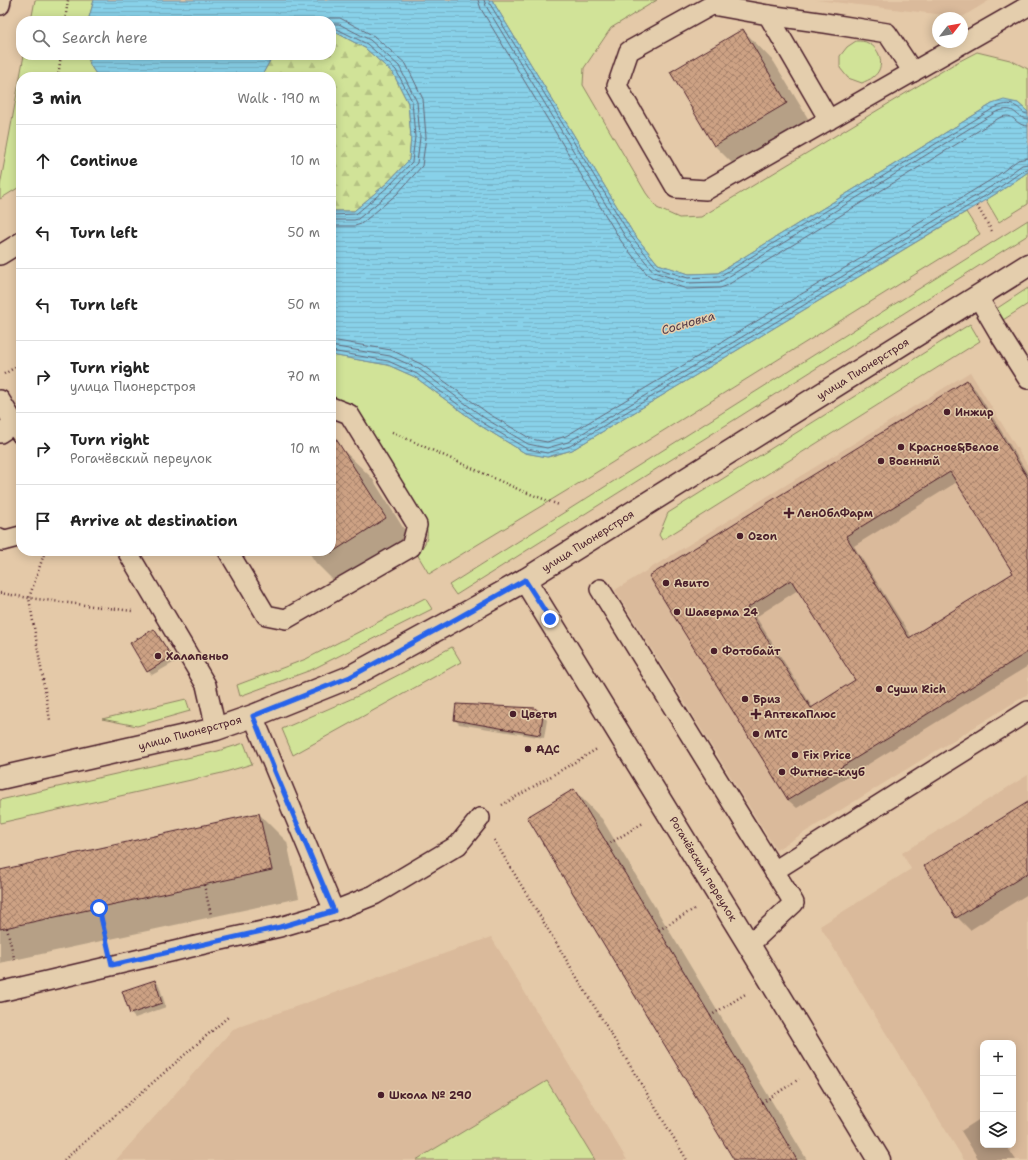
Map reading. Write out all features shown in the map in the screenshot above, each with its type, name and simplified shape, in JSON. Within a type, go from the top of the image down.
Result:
[{"type":"street","name":"улица Пионерстроя","points":[[0,778],[216,728],[253,716],[350,677],[525,580],[1028,265]]},
{"type":"street","name":"Рогачёвский переулок","points":[[525,580],[879,1160]]},
{"type":"lane","points":[[0,5],[1,0]]},
{"type":"lane","points":[[913,72],[887,33],[712,5],[629,51],[617,86],[676,188],[706,190],[913,72],[1028,6]]},
{"type":"lane","points":[[768,15],[829,120]]},
{"type":"lane","points":[[0,255],[16,245]]},
{"type":"lane","points":[[978,297],[1028,379]]},
{"type":"lane","points":[[0,400],[12,430]]},
{"type":"lane","points":[[231,556],[266,616],[286,619],[411,547],[417,525],[349,414],[336,409]]},
{"type":"lane","points":[[0,538],[2,541],[16,537]]},
{"type":"lane","points":[[130,556],[206,685],[216,728]]},
{"type":"lane","points":[[600,589],[794,903],[749,945]]},
{"type":"lane","points":[[774,871],[1028,711]]},
{"type":"lane","points":[[253,716],[334,911]]},
{"type":"lane","points":[[0,992],[280,927],[334,911],[374,895],[458,845],[480,818]]},
{"type":"path","points":[[66,16],[68,0]]},
{"type":"path","points":[[59,72],[60,60]]},
{"type":"path","points":[[976,206],[992,231]]},
{"type":"path","points":[[0,377],[16,367]]},
{"type":"path","points":[[349,414],[559,506]]},
{"type":"path","points":[[43,556],[29,598],[50,720]]},
{"type":"path","points":[[0,593],[165,615]]},
{"type":"path","points":[[603,746],[480,818],[687,1160]]},
{"type":"path","points":[[608,845],[648,820]]},
{"type":"path","points":[[204,885],[217,941]]},
{"type":"path","points":[[659,930],[699,906]]},
{"type":"path","points":[[99,908],[112,965]]},
{"type":"path","points":[[7,928],[20,987]]},
{"type":"path","points":[[710,1016],[750,991]]},
{"type":"path","points":[[64,1160],[228,1017]]},
{"type":"path","points":[[762,1103],[802,1078]]},
{"type":"shaded area","points":[[816,0],[990,0],[968,13],[968,12],[932,12],[932,14]]},
{"type":"shaded area","points":[[970,372],[1028,466],[1028,694],[776,850],[615,590]]},
{"type":"shaded area","points":[[1028,775],[1028,1160],[964,1160],[820,926],[911,869],[902,853]]},
{"type":"shaded area","name":"Школа № 290","points":[[491,937],[627,1160],[116,1160],[233,1029]]},
{"type":"green space","points":[[35,0],[94,0],[89,16],[32,16]]},
{"type":"green space","points":[[492,0],[657,0],[611,28],[584,68],[583,85],[646,193],[657,208],[679,218],[701,217],[954,64],[977,52],[1010,60],[1028,69],[1028,112],[1018,103],[992,104],[718,273],[689,274],[658,264],[633,233]]},
{"type":"green space","points":[[336,33],[365,48],[393,73],[408,103],[411,137],[409,160],[387,183],[354,211],[336,211],[336,72],[264,72],[270,60],[336,60]]},
{"type":"green space","points":[[856,41],[865,42],[872,46],[879,54],[881,64],[877,73],[862,83],[848,78],[840,68],[840,56],[847,47]]},
{"type":"green space","points":[[23,60],[89,60],[90,65],[95,72],[21,72]]},
{"type":"green space","points":[[16,99],[16,189],[0,199],[0,186]]},
{"type":"green space","points":[[1028,172],[1028,204],[999,222],[986,200]]},
{"type":"green space","points":[[966,212],[980,234],[576,485],[429,574],[417,554],[424,544],[427,536],[426,527],[421,516],[336,406],[336,356],[388,365],[415,377],[481,426],[525,453],[548,457],[572,450]]},
{"type":"green space","points":[[1028,220],[1028,235],[456,595],[449,585]]},
{"type":"green space","points":[[1028,288],[1028,304],[1003,320],[996,309]]},
{"type":"green space","points":[[970,324],[980,341],[662,540],[659,535],[668,513]]},
{"type":"green space","points":[[425,598],[432,609],[311,670],[240,696],[237,685],[306,659]]},
{"type":"green space","points":[[452,647],[461,662],[293,755],[282,729],[360,695]]},
{"type":"green space","points":[[186,699],[190,711],[137,726],[102,719]]},
{"type":"green space","points":[[244,743],[252,764],[222,773],[0,823],[0,800],[218,751]]},
{"type":"green space","points":[[547,1081],[595,1160],[416,1160]]},
{"type":"water","name":"Сосновка","points":[[94,0],[492,0],[633,233],[658,264],[689,274],[718,273],[992,104],[1004,100],[1018,103],[1028,112],[1028,172],[1002,190],[572,450],[547,457],[525,453],[481,426],[415,377],[388,365],[336,356],[336,211],[354,211],[387,183],[409,160],[411,137],[408,103],[393,73],[365,48],[336,33],[336,16],[89,16]]},
{"type":"water","points":[[89,60],[270,60],[264,72],[95,72],[90,65]]},
{"type":"building","points":[[743,29],[787,103],[714,146],[670,72]]},
{"type":"building","points":[[967,380],[1028,478],[1028,652],[788,800],[649,576]],"holes":[[[950,472],[1013,573],[909,638],[846,536]],[[791,580],[855,680],[811,708],[747,608]]]},
{"type":"building","points":[[336,439],[386,518],[336,550]]},
{"type":"building","points":[[154,629],[172,657],[147,672],[130,643]]},
{"type":"building","name":"АДС","points":[[456,704],[535,708],[543,715],[540,735],[454,720]]},
{"type":"building","points":[[574,789],[797,1160],[734,1160],[527,817]]},
{"type":"building","points":[[1028,802],[1028,873],[956,918],[924,866]]},
{"type":"building","points":[[259,813],[272,870],[0,929],[0,870]]},
{"type":"building","points":[[155,980],[162,1003],[130,1014],[122,991]]},
{"type":"place","name":"Инжир","points":[[947,412]]},
{"type":"place","name":"Красное&Белое","points":[[901,447]]},
{"type":"place","name":"Военный","points":[[881,461]]},
{"type":"place","name":"ЛенОблФарм","points":[[789,513]]},
{"type":"place","name":"Ozon","points":[[740,536]]},
{"type":"place","name":"Авито","points":[[666,583]]},
{"type":"place","name":"Шаверма 24","points":[[677,612]]},
{"type":"place","name":"Фотобайт","points":[[714,651]]},
{"type":"place","name":"Халапеньо","points":[[158,656]]},
{"type":"place","name":"Суши Rich","points":[[879,689]]},
{"type":"place","name":"Бриз","points":[[745,699]]},
{"type":"place","name":"Цветы","points":[[513,714]]},
{"type":"place","name":"АптекаПлюс","points":[[756,714]]},
{"type":"place","name":"МТС","points":[[756,734]]},
{"type":"place","name":"АДС","points":[[528,749]]},
{"type":"place","name":"Fix Price","points":[[795,755]]},
{"type":"place","name":"Фитнес-клуб","points":[[782,772]]},
{"type":"place","name":"Школа № 290","points":[[381,1095]]},
{"type":"route","points":[[99,908],[112,965],[280,927],[334,911],[253,716],[350,677],[525,580],[550,619]]}]
